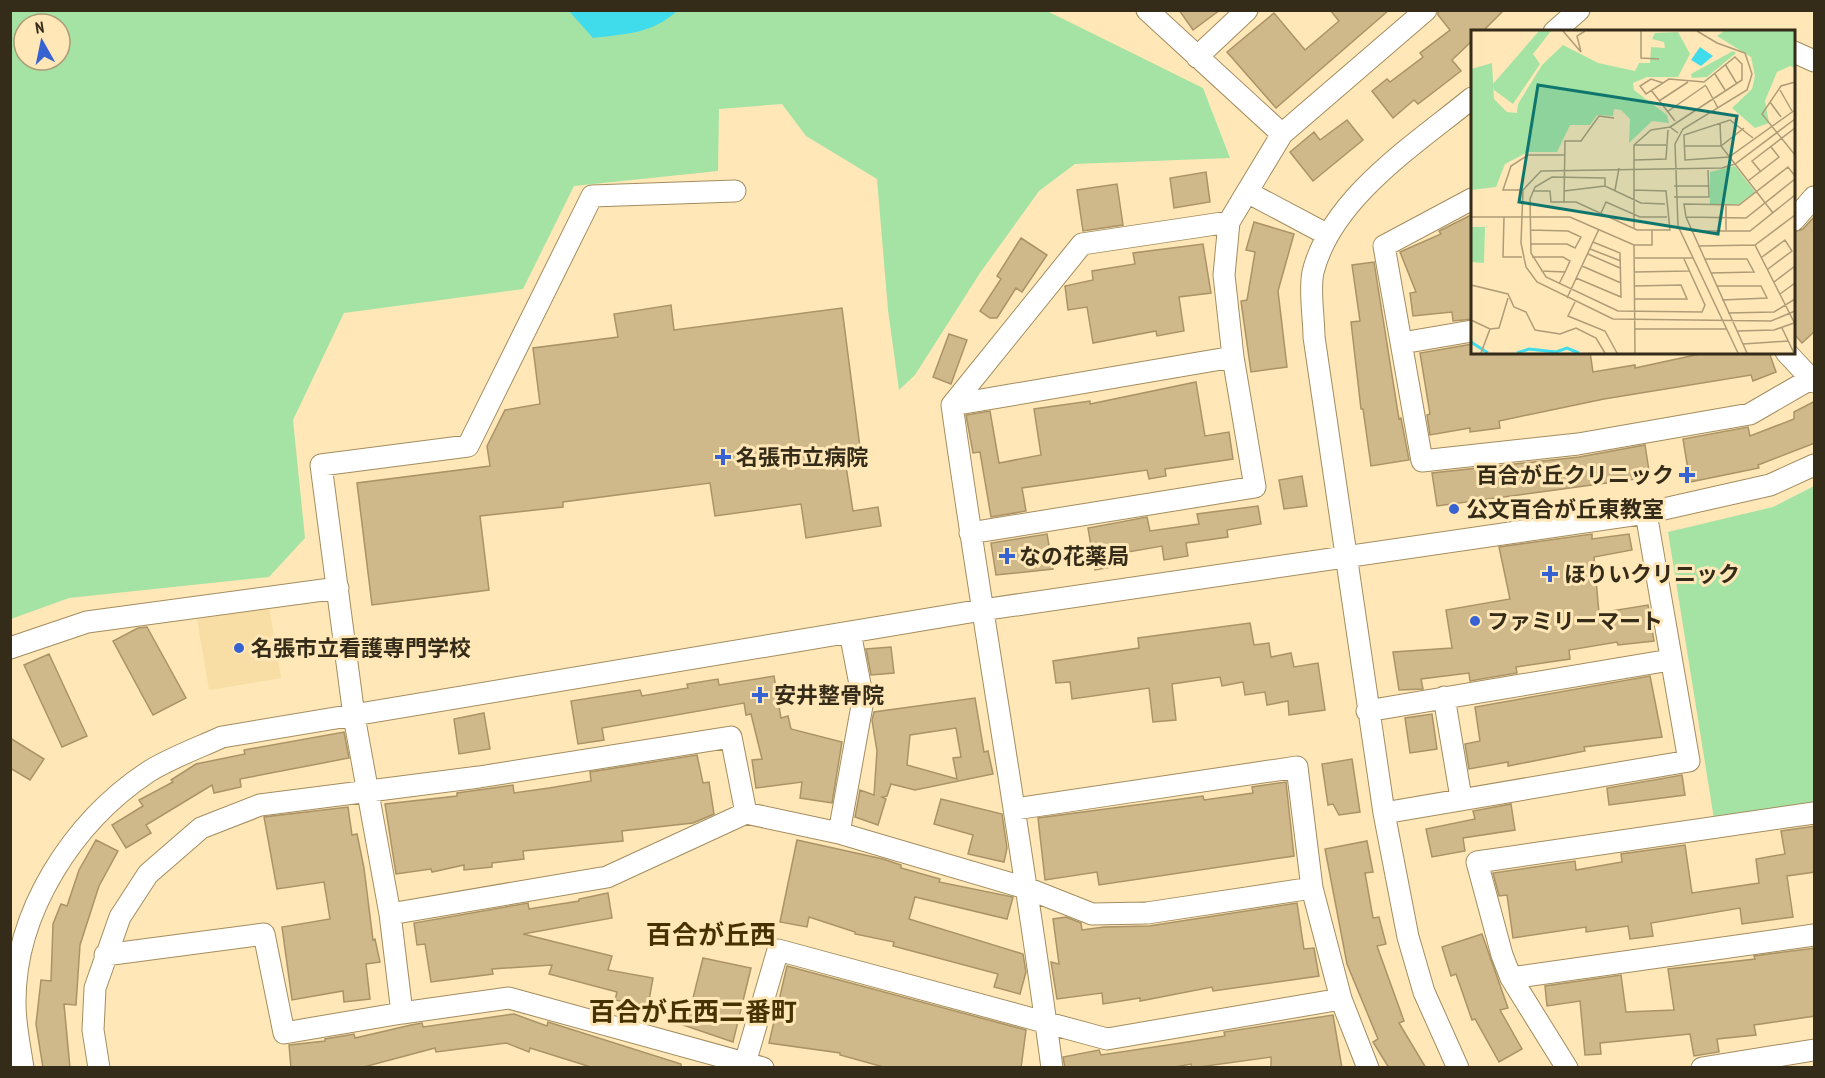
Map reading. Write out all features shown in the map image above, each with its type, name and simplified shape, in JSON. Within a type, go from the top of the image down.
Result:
[{"type":"street","points":[[1147,10],[1282,134]]},
{"type":"street","points":[[1197,57],[1247,10]]},
{"type":"street","points":[[970,533],[1255,487],[1233,357],[1224,275],[1230,222],[1282,134],[1426,10]]},
{"type":"street","points":[[1556,30],[1579,10]]},
{"type":"street","points":[[1795,52],[1815,61]]},
{"type":"street","points":[[1458,1068],[1424,992],[1408,937],[1384,813],[1367,711],[1348,557],[1314,337],[1313,273],[1328,235],[1363,189],[1471,100]]},
{"type":"street","points":[[402,1013],[390,914],[354,716],[321,465],[468,446],[592,196],[735,191]]},
{"type":"street","points":[[1247,192],[1328,235]]},
{"type":"street","points":[[1795,218],[1815,197]]},
{"type":"street","points":[[1471,200],[1384,246],[1422,465],[1578,444],[1750,414],[1814,380],[1788,354]]},
{"type":"street","points":[[1052,1068],[1029,889],[982,610],[952,405],[1082,244],[1230,222]]},
{"type":"street","points":[[1402,343],[1471,331]]},
{"type":"street","points":[[952,405],[1233,357]]},
{"type":"street","points":[[23,1068],[15,1005],[15,963],[31,919],[52,873],[81,833],[115,797],[150,771],[222,737],[982,610],[1348,557],[1428,538],[1646,513],[1770,485],[1815,465]]},
{"type":"street","points":[[1384,813],[1461,798],[1689,761],[1646,513]]},
{"type":"street","points":[[10,648],[87,622],[338,588]]},
{"type":"street","points":[[839,834],[863,700],[850,632]]},
{"type":"street","points":[[1367,711],[1444,696],[1670,660]]},
{"type":"street","points":[[1444,696],[1461,798]]},
{"type":"street","points":[[99,1068],[93,1030],[95,988],[120,917],[148,874],[201,828],[260,805],[479,777],[732,736],[746,813]]},
{"type":"street","points":[[1015,809],[1297,767],[1312,888],[1341,999],[1368,1068]]},
{"type":"street","points":[[390,914],[607,877],[746,813],[839,834],[1029,889],[1092,914],[1147,913],[1312,888]]},
{"type":"street","points":[[1567,1068],[1511,978],[1502,955],[1477,862],[1815,813]]},
{"type":"street","points":[[105,955],[264,934],[284,1033],[509,998],[754,1065],[778,950],[1046,1021],[1107,1040],[1341,999]]},
{"type":"street","points":[[1511,978],[1815,935]]},
{"type":"street","points":[[1702,1068],[1815,1050]]},
{"type":"shaded area","name":"名張市立看護専門学校","points":[[269,607],[281,678],[209,690],[197,619]]},
{"type":"green space","points":[[11,11],[1047,11],[1203,88],[1230,158],[1075,164],[1039,191],[980,273],[915,375],[899,390],[888,310],[877,179],[806,136],[782,104],[719,109],[718,171],[574,186],[523,289],[344,313],[293,420],[305,538],[269,577],[69,598],[11,619]]},
{"type":"green space","points":[[1814,486],[1814,804],[1714,819],[1668,532],[1773,507]]},
{"type":"water","points":[[569,11],[677,11],[668,19],[648,29],[593,38]]},
{"type":"building","points":[[1179,10],[1220,10],[1193,30]]},
{"type":"building","points":[[1330,10],[1389,10],[1276,108],[1227,52],[1274,13],[1305,50],[1339,21]]},
{"type":"building","points":[[1438,10],[1504,10],[1484,30],[1471,30],[1471,42],[1452,60],[1461,71],[1418,104],[1414,100],[1393,118],[1372,91],[1387,79],[1390,82],[1423,57],[1420,53],[1450,30],[1438,15]]},
{"type":"building","points":[[1347,120],[1363,140],[1313,181],[1290,152],[1314,132],[1320,140]]},
{"type":"building","points":[[1206,172],[1210,202],[1174,208],[1170,178]]},
{"type":"building","points":[[1117,184],[1123,225],[1083,231],[1077,190]]},
{"type":"building","points":[[1471,215],[1471,319],[1453,321],[1452,312],[1413,316],[1410,293],[1416,292],[1400,252],[1441,234],[1439,231]]},
{"type":"building","points":[[1815,216],[1815,331],[1802,343],[1795,335],[1795,232],[1803,229]]},
{"type":"building","points":[[1254,222],[1294,234],[1278,291],[1287,367],[1251,372],[1241,301],[1247,300],[1255,252],[1246,250]]},
{"type":"building","points":[[1021,238],[1047,255],[1022,292],[1016,288],[997,318],[990,318],[980,311],[1001,279],[997,276]]},
{"type":"building","points":[[1203,244],[1211,293],[1179,297],[1184,331],[1157,336],[1156,331],[1093,343],[1087,307],[1068,310],[1065,286],[1093,280],[1092,271],[1135,264],[1133,253]]},
{"type":"building","points":[[1374,262],[1399,419],[1401,418],[1409,460],[1371,466],[1363,409],[1361,409],[1351,322],[1360,321],[1352,265]]},
{"type":"building","points":[[671,305],[674,330],[842,308],[862,463],[846,466],[853,511],[878,507],[881,526],[806,538],[801,504],[715,516],[710,483],[563,502],[563,507],[480,516],[489,590],[372,605],[357,483],[490,466],[487,446],[505,410],[540,404],[533,348],[618,337],[614,314]]},
{"type":"building","points":[[949,334],[967,340],[951,384],[933,377]]},
{"type":"building","points":[[1471,344],[1471,354],[1590,354],[1593,372],[1635,365],[1635,368],[1700,354],[1770,354],[1776,372],[1753,381],[1751,375],[1604,399],[1499,421],[1500,428],[1470,432],[1470,428],[1430,435],[1427,415],[1430,414],[1420,353]]},
{"type":"building","points":[[1196,382],[1205,436],[1229,432],[1233,459],[1165,469],[1166,476],[1149,479],[1147,470],[1022,488],[1026,511],[991,517],[980,452],[973,453],[966,415],[990,411],[999,463],[1041,455],[1034,409],[1090,401],[1090,404]]},
{"type":"building","points":[[1815,401],[1815,443],[1758,465],[1759,468],[1690,482],[1683,439],[1748,427],[1750,436],[1794,419],[1794,412]]},
{"type":"building","points":[[1645,445],[1650,477],[1437,506],[1432,473],[1579,457]]},
{"type":"building","points":[[1302,476],[1307,506],[1284,509],[1279,480]]},
{"type":"building","points":[[1258,506],[1261,524],[1227,530],[1228,537],[1186,543],[1188,556],[1164,560],[1162,546],[1122,553],[1124,565],[1095,570],[1088,528],[1147,517],[1150,531],[1199,524],[1197,514]]},
{"type":"building","points":[[1047,534],[1053,569],[996,575],[991,543]]},
{"type":"building","points":[[1592,534],[1592,539],[1629,534],[1632,550],[1594,557],[1599,613],[1648,605],[1654,641],[1618,645],[1617,642],[1569,650],[1570,659],[1516,667],[1517,673],[1470,681],[1469,673],[1421,679],[1423,689],[1399,690],[1393,652],[1452,648],[1446,610],[1510,599],[1499,547]]},
{"type":"building","points":[[1250,623],[1254,645],[1269,643],[1271,657],[1291,653],[1294,667],[1318,663],[1325,710],[1289,715],[1288,701],[1267,705],[1265,692],[1245,695],[1243,682],[1222,686],[1220,677],[1172,684],[1176,720],[1153,722],[1149,688],[1072,699],[1070,682],[1056,683],[1053,661],[1139,648],[1138,638]]},
{"type":"building","points":[[147,627],[186,698],[153,715],[113,641],[138,628]]},
{"type":"building","points":[[891,647],[894,673],[871,675],[866,649]]},
{"type":"building","points":[[49,654],[87,736],[62,747],[24,665]]},
{"type":"building","points":[[774,676],[781,718],[788,716],[791,729],[842,742],[832,803],[800,798],[802,782],[756,788],[752,760],[762,759],[751,714],[746,715],[744,703],[602,728],[604,740],[578,744],[571,701],[640,690],[642,696],[688,688],[687,684],[718,679],[719,685]]},
{"type":"building","points":[[1650,676],[1662,737],[1584,747],[1585,751],[1508,766],[1508,762],[1469,769],[1465,744],[1480,741],[1475,707]]},
{"type":"building","points":[[975,698],[984,752],[988,751],[993,774],[915,790],[891,784],[887,796],[882,797],[886,799],[878,825],[855,817],[860,790],[874,795],[877,751],[872,720],[874,712]],"holes":[[[956,728],[961,757],[953,758],[957,779],[907,765],[910,735]]]},
{"type":"building","points":[[484,713],[490,749],[459,754],[454,719]]},
{"type":"building","points":[[1432,714],[1437,749],[1410,753],[1405,718]]},
{"type":"building","points":[[344,732],[349,758],[240,779],[241,787],[214,793],[212,785],[146,825],[151,833],[126,848],[112,825],[143,806],[139,800],[173,782],[171,780],[196,764],[245,754],[244,750]]},
{"type":"building","points":[[10,738],[44,759],[30,780],[10,768]]},
{"type":"building","points":[[697,755],[703,783],[709,782],[714,814],[693,823],[622,831],[623,841],[523,851],[524,859],[492,863],[492,867],[464,870],[464,865],[432,872],[431,869],[396,874],[385,804],[457,796],[457,793],[513,785],[514,793],[549,788],[591,781],[590,772]]},
{"type":"building","points":[[1352,759],[1360,812],[1339,815],[1333,804],[1328,805],[1322,764]]},
{"type":"building","points":[[1682,775],[1685,795],[1609,805],[1607,788]]},
{"type":"building","points":[[1286,782],[1294,856],[1099,885],[1097,872],[1045,880],[1038,818],[1203,796],[1204,800],[1253,793],[1252,787]]},
{"type":"building","points":[[941,799],[1002,814],[1007,848],[1004,862],[968,854],[973,835],[934,824]]},
{"type":"building","points":[[1511,804],[1515,830],[1463,838],[1465,851],[1432,857],[1426,829],[1475,819],[1473,811]]},
{"type":"building","points":[[348,807],[352,835],[357,834],[364,868],[373,940],[375,939],[380,962],[366,964],[370,999],[344,1002],[343,991],[292,1000],[282,927],[330,919],[324,882],[277,889],[264,817]]},
{"type":"building","points":[[1815,826],[1815,872],[1787,876],[1793,917],[1742,924],[1740,908],[1651,923],[1653,936],[1630,939],[1628,926],[1586,932],[1586,927],[1513,938],[1507,895],[1499,896],[1493,873],[1575,861],[1576,870],[1622,862],[1621,854],[1685,845],[1692,893],[1759,883],[1756,859],[1785,854],[1781,831]]},
{"type":"building","points":[[96,840],[118,851],[99,886],[80,945],[76,1005],[64,1004],[70,1068],[43,1068],[36,1024],[41,980],[51,981],[53,924],[61,904],[67,906],[79,870]]},
{"type":"building","points":[[797,840],[883,859],[901,865],[901,868],[940,879],[939,882],[1013,897],[1007,919],[915,897],[909,919],[1023,954],[1026,972],[1020,994],[994,987],[998,974],[893,946],[894,942],[855,934],[855,932],[809,917],[807,927],[780,922]]},
{"type":"building","points":[[1367,841],[1373,872],[1365,873],[1373,918],[1379,917],[1386,944],[1377,946],[1404,1021],[1399,1023],[1426,1068],[1389,1068],[1373,1042],[1378,1039],[1347,964],[1325,849]]},
{"type":"building","points":[[608,893],[612,918],[523,934],[612,956],[608,970],[653,978],[648,1006],[615,1000],[617,992],[549,974],[552,965],[492,969],[493,974],[431,982],[425,944],[417,945],[414,923],[528,903],[529,909],[579,901],[579,899]]},
{"type":"building","points":[[1297,903],[1304,949],[1314,948],[1319,976],[1213,991],[1212,987],[1140,1001],[1140,998],[1103,1004],[1102,993],[1057,999],[1051,962],[1059,964],[1053,919],[1066,917],[1081,923],[1082,930],[1149,926]]},
{"type":"building","points":[[1482,934],[1508,1008],[1500,1010],[1522,1049],[1499,1062],[1475,1019],[1472,1020],[1456,974],[1451,976],[1442,947]]},
{"type":"building","points":[[1815,948],[1815,1016],[1754,1025],[1756,1035],[1717,1039],[1719,1052],[1694,1056],[1690,1034],[1600,1043],[1601,1054],[1585,1055],[1580,1001],[1547,1006],[1545,986],[1621,975],[1626,1012],[1674,1010],[1668,969],[1755,959],[1754,956]]},
{"type":"building","points":[[703,958],[751,968],[733,1042],[683,1025],[690,1001],[692,1002]]},
{"type":"building","points":[[787,966],[1026,1030],[1021,1068],[887,1068],[840,1055],[840,1053],[769,1043]]},
{"type":"building","points":[[514,1014],[547,1026],[548,1022],[681,1064],[681,1068],[594,1068],[530,1048],[529,1052],[506,1043],[436,1052],[435,1048],[360,1068],[291,1068],[289,1045],[325,1041],[325,1039],[354,1034],[355,1038],[422,1023],[423,1027]]},
{"type":"building","points":[[1333,1015],[1342,1068],[1271,1068],[1271,1057],[1192,1068],[1191,1064],[1170,1068],[1065,1068],[1063,1057],[1099,1050],[1101,1055],[1181,1043],[1225,1036],[1224,1032]]},
{"type":"place","name":"名張市立病院","points":[[723,457]]},
{"type":"place","name":"百合が丘クリニック","points":[[1687,475]]},
{"type":"place","name":"公文百合が丘東教室","points":[[1454,509]]},
{"type":"place","name":"なの花薬局","points":[[1007,556]]},
{"type":"place","name":"ほりいクリニック","points":[[1550,574]]},
{"type":"place","name":"ファミリーマート","points":[[1475,621]]},
{"type":"place","name":"名張市立看護専門学校","points":[[239,648]]},
{"type":"place","name":"安井整骨院","points":[[760,695]]},
{"type":"district","name":"百合が丘西","points":[[711,935]]},
{"type":"district","name":"百合が丘西二番町","points":[[693,1012]]}]
